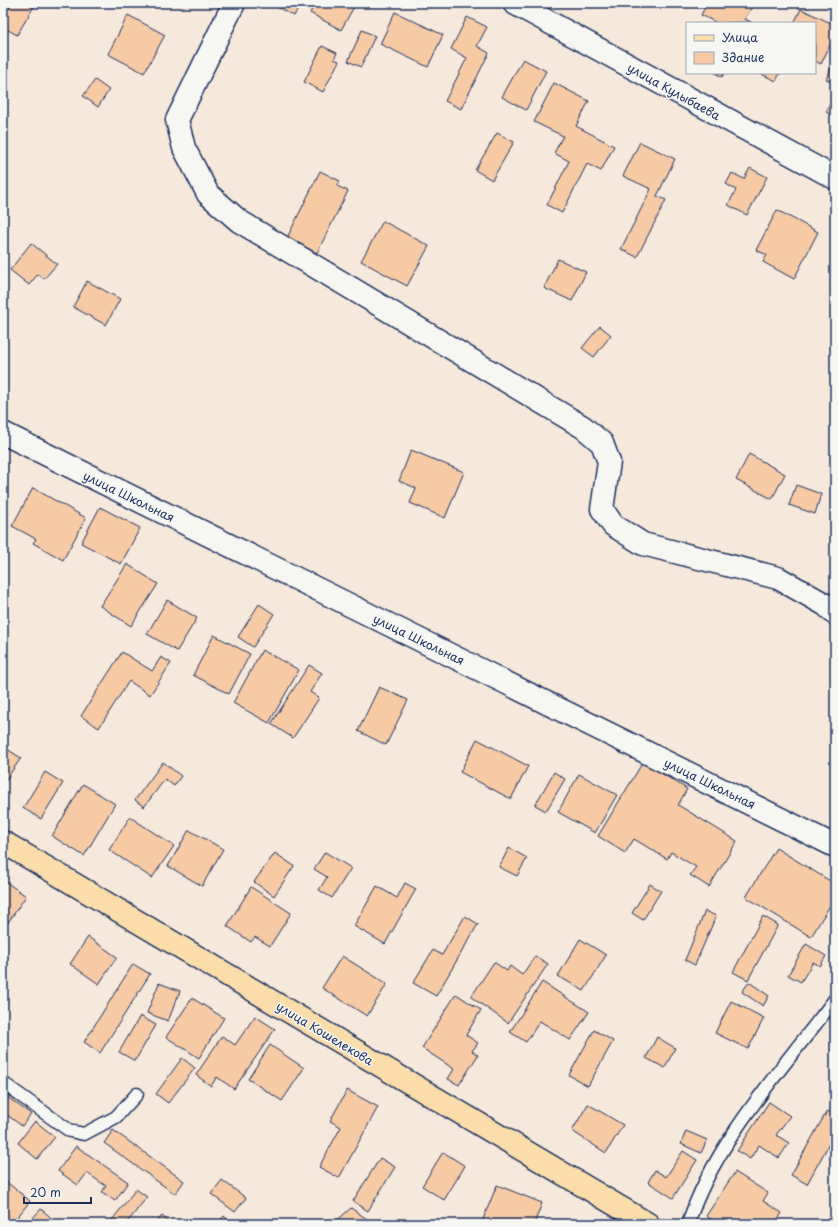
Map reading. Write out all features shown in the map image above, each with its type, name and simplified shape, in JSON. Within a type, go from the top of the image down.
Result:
[{"type":"main road","name":"улица Кошелекова","points":[[3,842],[648,1224]]},
{"type":"street","points":[[234,3],[177,120],[184,148],[208,194],[239,221],[583,427],[602,443],[609,462],[602,509],[613,525],[643,544],[778,578],[826,605],[835,614]]},
{"type":"street","name":"улица Кулыбаева","points":[[514,3],[835,178]]},
{"type":"street","name":"улица Школьная","points":[[3,433],[835,846]]},
{"type":"lane","points":[[688,1224],[694,1206],[732,1134],[835,999]]},
{"type":"lane","points":[[3,1083],[70,1131],[84,1134],[116,1116],[137,1094]]},
{"type":"building","points":[[12,3],[36,3],[17,35],[3,27],[3,19]]},
{"type":"building","points":[[280,3],[301,3],[294,16],[277,7]]},
{"type":"building","points":[[315,3],[356,3],[341,30],[310,13]]},
{"type":"building","points":[[707,3],[754,3],[745,19],[751,22],[715,22],[701,15]]},
{"type":"building","points":[[801,9],[835,25],[835,40],[833,39],[821,64],[816,62],[816,22],[794,22]]},
{"type":"building","points":[[395,12],[443,35],[428,67],[380,44]]},
{"type":"building","points":[[128,15],[165,35],[144,73],[108,54]]},
{"type":"building","points":[[467,17],[487,27],[477,46],[489,53],[461,109],[445,101],[467,58],[451,49]]},
{"type":"building","points":[[362,30],[375,36],[361,67],[348,61]]},
{"type":"building","points":[[322,46],[337,53],[334,59],[339,61],[323,92],[304,82]]},
{"type":"building","points":[[523,59],[546,71],[526,110],[502,97]]},
{"type":"building","points":[[835,60],[835,83],[826,79]]},
{"type":"building","points":[[717,74],[724,74],[722,77]]},
{"type":"building","points":[[761,74],[780,74],[776,81]]},
{"type":"building","points":[[95,80],[109,90],[98,107],[83,96]]},
{"type":"building","points":[[554,83],[589,101],[576,126],[614,146],[601,171],[587,164],[562,213],[547,205],[569,161],[554,153],[563,136],[534,122]]},
{"type":"building","points":[[835,94],[835,117],[826,112]]},
{"type":"building","points":[[497,133],[514,142],[492,180],[475,170]]},
{"type":"building","points":[[640,142],[675,159],[657,196],[666,200],[637,257],[621,249],[651,189],[623,176]]},
{"type":"building","points":[[750,168],[767,177],[747,215],[728,205],[736,190],[726,184],[732,173],[744,179]]},
{"type":"building","points":[[320,171],[340,181],[337,186],[348,191],[317,253],[287,238]]},
{"type":"building","points":[[777,210],[818,232],[794,279],[763,262],[767,255],[756,250]]},
{"type":"building","points":[[383,221],[429,246],[407,286],[361,261]]},
{"type":"building","points":[[31,243],[57,264],[44,279],[38,274],[29,285],[10,270]]},
{"type":"building","points":[[558,259],[586,272],[572,301],[544,288]]},
{"type":"building","points":[[87,281],[120,299],[106,325],[73,307]]},
{"type":"building","points":[[600,326],[611,335],[594,357],[582,348]]},
{"type":"building","points":[[411,450],[464,472],[445,518],[410,503],[416,488],[399,481]]},
{"type":"building","points":[[749,454],[785,474],[772,499],[736,480]]},
{"type":"building","points":[[796,485],[821,494],[815,514],[789,505]]},
{"type":"building","points":[[33,488],[86,518],[63,560],[33,543],[36,539],[12,526]]},
{"type":"building","points":[[100,507],[140,528],[121,564],[81,543]]},
{"type":"building","points":[[127,564],[158,584],[131,626],[100,606]]},
{"type":"building","points":[[167,600],[197,618],[177,651],[147,634]]},
{"type":"building","points":[[259,604],[274,614],[253,647],[238,637]]},
{"type":"building","points":[[214,635],[250,654],[229,694],[193,675]]},
{"type":"building","points":[[262,650],[299,670],[269,723],[233,703]]},
{"type":"building","points":[[122,652],[152,671],[161,657],[171,663],[150,695],[129,681],[99,728],[81,716]]},
{"type":"building","points":[[309,665],[322,673],[310,692],[319,698],[293,738],[271,724]]},
{"type":"building","points":[[379,687],[408,700],[386,745],[358,731]]},
{"type":"building","points":[[477,739],[528,766],[511,799],[460,772]]},
{"type":"building","points":[[4,747],[21,758],[3,784],[3,749]]},
{"type":"building","points":[[163,762],[181,776],[174,786],[165,779],[144,807],[135,800]]},
{"type":"building","points":[[643,762],[687,789],[678,805],[737,841],[709,887],[690,875],[696,867],[671,852],[667,859],[634,839],[625,853],[598,836]]},
{"type":"building","points":[[45,772],[63,783],[41,819],[23,808]]},
{"type":"building","points":[[554,772],[565,779],[546,811],[535,805]]},
{"type":"building","points":[[579,774],[617,795],[595,833],[558,812]]},
{"type":"building","points":[[83,784],[115,804],[84,856],[52,836]]},
{"type":"building","points":[[130,817],[174,846],[152,878],[109,850]]},
{"type":"building","points":[[189,830],[223,849],[202,886],[168,866]]},
{"type":"building","points":[[509,848],[527,858],[517,876],[499,867]]},
{"type":"building","points":[[776,848],[835,884],[835,897],[811,937],[746,897]]},
{"type":"building","points":[[325,852],[351,868],[332,898],[319,890],[327,877],[314,869]]},
{"type":"building","points":[[275,853],[294,866],[274,896],[254,882]]},
{"type":"building","points":[[3,880],[26,896],[7,924],[3,921]]},
{"type":"building","points":[[405,883],[416,889],[385,944],[354,926],[377,886],[397,898]]},
{"type":"building","points":[[650,884],[661,891],[643,920],[632,913]]},
{"type":"building","points":[[251,887],[291,913],[270,946],[255,937],[251,942],[227,926]]},
{"type":"building","points":[[705,911],[716,916],[695,965],[685,960]]},
{"type":"building","points":[[465,916],[478,924],[436,996],[413,983],[433,950],[442,955]]},
{"type":"building","points":[[763,916],[778,925],[748,980],[733,972]]},
{"type":"building","points":[[88,937],[117,957],[99,984],[70,964]]},
{"type":"building","points":[[580,939],[606,955],[584,991],[558,976]]},
{"type":"building","points":[[806,944],[826,956],[820,966],[813,962],[801,982],[788,975]]},
{"type":"building","points":[[342,956],[387,984],[367,1016],[322,988]]},
{"type":"building","points":[[535,956],[548,964],[508,1023],[471,997],[494,962],[507,971],[510,966],[522,975]]},
{"type":"building","points":[[133,964],[150,974],[100,1053],[84,1042]]},
{"type":"building","points":[[542,982],[589,1012],[570,1040],[540,1021],[526,1042],[510,1032]]},
{"type":"building","points":[[749,982],[769,996],[763,1006],[742,992]]},
{"type":"building","points":[[159,983],[180,991],[168,1021],[147,1013]]},
{"type":"building","points":[[456,994],[481,1010],[466,1035],[478,1043],[472,1051],[478,1055],[459,1085],[448,1079],[454,1069],[422,1048]]},
{"type":"building","points":[[192,998],[224,1018],[199,1058],[166,1037]]},
{"type":"building","points":[[731,1001],[764,1018],[748,1049],[715,1033]]},
{"type":"building","points":[[140,1016],[156,1025],[135,1061],[119,1052]]},
{"type":"building","points":[[255,1016],[275,1029],[234,1089],[217,1077],[211,1086],[196,1075],[222,1036],[235,1045]]},
{"type":"building","points":[[594,1030],[613,1041],[588,1086],[569,1075]]},
{"type":"building","points":[[657,1037],[675,1048],[665,1068],[646,1058]]},
{"type":"building","points":[[270,1045],[304,1068],[282,1101],[248,1079]]},
{"type":"building","points":[[182,1058],[195,1068],[168,1103],[156,1094]]},
{"type":"building","points":[[347,1090],[378,1107],[339,1178],[319,1167],[341,1127],[330,1121]]},
{"type":"building","points":[[3,1094],[31,1114],[22,1126],[3,1112]]},
{"type":"building","points":[[769,1102],[790,1116],[776,1135],[789,1143],[779,1158],[759,1145],[750,1159],[737,1151]]},
{"type":"building","points":[[588,1104],[623,1125],[606,1153],[572,1131]]},
{"type":"building","points":[[827,1111],[835,1115],[835,1144],[830,1142],[807,1184],[791,1175]]},
{"type":"building","points":[[35,1121],[55,1137],[37,1159],[18,1143]]},
{"type":"building","points":[[113,1130],[184,1181],[175,1194],[104,1143]]},
{"type":"building","points":[[686,1131],[707,1140],[701,1153],[681,1144]]},
{"type":"building","points":[[76,1146],[128,1182],[115,1201],[102,1192],[106,1186],[87,1173],[78,1185],[58,1171]]},
{"type":"building","points":[[683,1151],[697,1160],[673,1198],[648,1182],[655,1170],[666,1177]]},
{"type":"building","points":[[443,1152],[465,1166],[444,1200],[422,1186]]},
{"type":"building","points":[[380,1158],[395,1167],[368,1211],[353,1201]]},
{"type":"building","points":[[735,1172],[768,1193],[763,1201],[782,1213],[775,1224],[719,1224],[706,1216]]},
{"type":"building","points":[[3,1179],[30,1201],[12,1224],[3,1224]]},
{"type":"building","points":[[222,1180],[246,1198],[235,1212],[211,1194]]},
{"type":"building","points":[[497,1185],[542,1203],[534,1224],[481,1224]]},
{"type":"building","points":[[136,1189],[147,1197],[126,1224],[109,1224]]},
{"type":"building","points":[[351,1208],[374,1224],[333,1224]]},
{"type":"building","points":[[41,1209],[55,1221],[53,1224],[34,1224],[30,1221]]},
{"type":"building","points":[[835,1214],[835,1224],[830,1224]]},
{"type":"building","points":[[162,1216],[171,1224],[154,1224]]},
{"type":"building","points":[[224,1216],[233,1224],[217,1224]]}]
